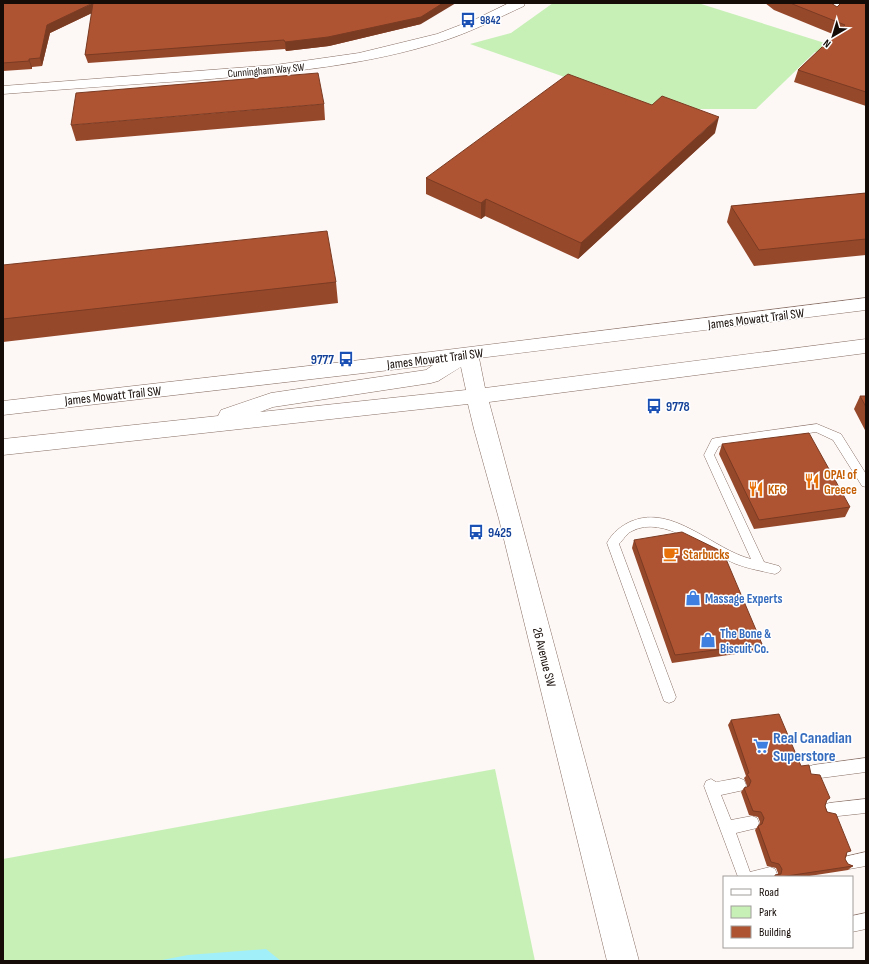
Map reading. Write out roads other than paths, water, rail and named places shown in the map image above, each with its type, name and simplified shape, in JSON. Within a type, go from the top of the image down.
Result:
[{"type":"main road","name":"Cunningham Way SW","points":[[3,90],[267,71],[335,62],[432,40],[479,23],[519,3]]},
{"type":"main road","name":"James Mowatt Trail SW","points":[[3,408],[430,359],[866,304]]},
{"type":"main road","points":[[810,353],[866,340]]},
{"type":"main road","points":[[3,447],[477,396],[866,346]]},
{"type":"main road","name":"26 Avenue SW","points":[[468,353],[484,429],[510,519],[623,961]]},
{"type":"main road","points":[[190,427],[271,400],[431,376],[468,353]]},
{"type":"lane","points":[[760,565],[709,455],[716,442],[817,428],[837,437],[866,483]]},
{"type":"lane","points":[[669,697],[613,543],[620,533],[634,525],[653,522],[672,525],[742,561],[775,569]]},
{"type":"lane","points":[[813,772],[866,765]]},
{"type":"lane","points":[[739,785],[712,788],[744,876]]},
{"type":"lane","points":[[829,810],[866,806]]},
{"type":"lane","points":[[726,828],[752,823]]},
{"type":"lane","points":[[849,862],[866,859]]},
{"type":"lane","points":[[760,876],[770,874]]},
{"type":"lane","points":[[853,924],[866,921]]},
{"type":"water","points":[[266,949],[281,961],[157,961],[188,955]]},
{"type":"place","name":"9842","points":[[468,20]]},
{"type":"place","name":"9777","points":[[346,359]]},
{"type":"place","name":"9778","points":[[654,406]]},
{"type":"place","name":"OPA! of Greece","points":[[812,481]]},
{"type":"place","name":"KFC","points":[[756,489]]},
{"type":"place","name":"9425","points":[[476,532]]},
{"type":"place","name":"Starbucks","points":[[671,554]]},
{"type":"place","name":"Massage Experts","points":[[693,598]]},
{"type":"place","name":"The Bone & Biscuit Co.","points":[[708,640]]},
{"type":"place","name":"Real Canadian Superstore","points":[[761,746]]}]
